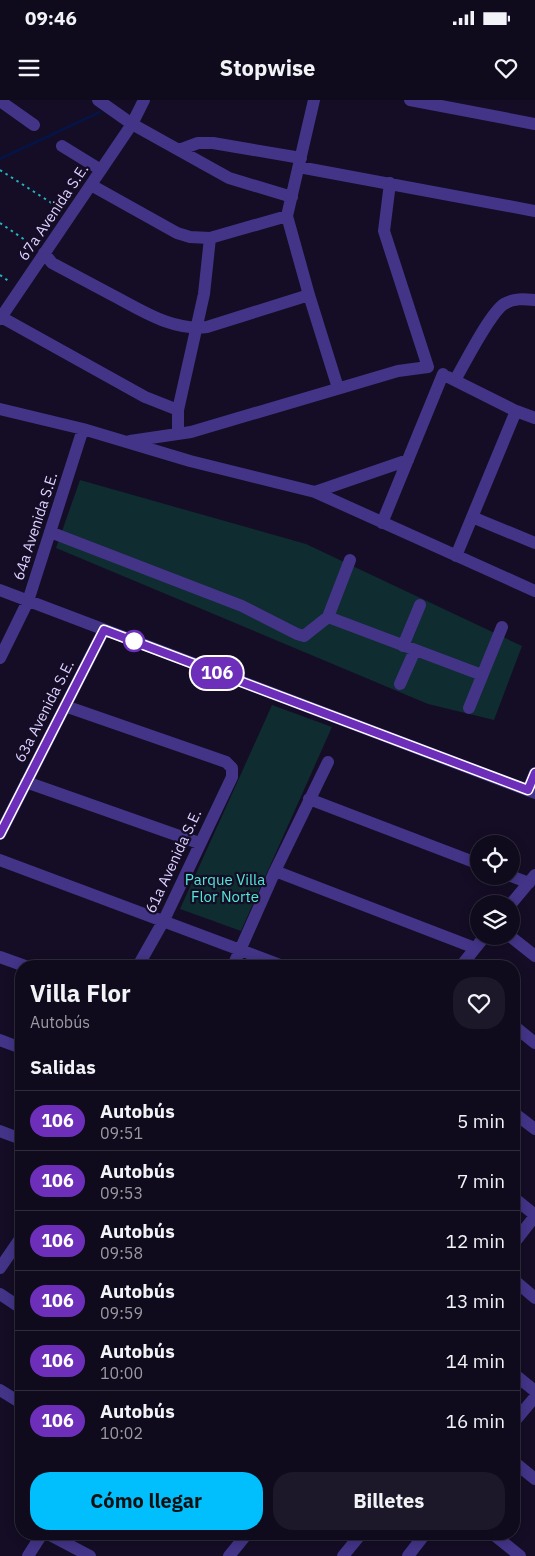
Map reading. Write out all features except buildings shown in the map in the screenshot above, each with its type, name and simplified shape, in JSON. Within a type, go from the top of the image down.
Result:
[{"type":"street","points":[[98,100],[132,124],[229,178],[292,196]]},
{"type":"street","name":"67a Avenida S.E.","points":[[0,318],[132,124],[144,100]]},
{"type":"street","points":[[314,100],[287,216],[338,388]]},
{"type":"street","points":[[410,100],[535,124]]},
{"type":"street","points":[[0,101],[34,125]]},
{"type":"street","points":[[179,150],[198,143],[213,142],[390,183],[535,212]]},
{"type":"street","points":[[62,146],[101,170]]},
{"type":"street","points":[[390,183],[384,231],[428,367]]},
{"type":"street","points":[[91,185],[177,234],[190,237],[210,238],[287,216]]},
{"type":"street","points":[[178,434],[178,410],[204,294],[210,238]]},
{"type":"street","points":[[44,253],[52,263],[159,320],[180,326],[207,327],[309,295]]},
{"type":"street","points":[[455,380],[487,325],[504,304],[520,299],[535,300]]},
{"type":"street","points":[[0,318],[146,397],[178,410]]},
{"type":"street","points":[[127,442],[190,432],[398,371],[428,367],[516,411],[535,418]]},
{"type":"street","points":[[382,523],[443,374]]},
{"type":"street","points":[[0,409],[83,429],[190,461],[315,492],[535,591]]},
{"type":"street","points":[[456,556],[516,411]]},
{"type":"street","name":"64a Avenida S.E.","points":[[0,658],[28,601],[83,429]]},
{"type":"street","points":[[315,492],[408,460]]},
{"type":"street","points":[[472,517],[535,542]]},
{"type":"street","points":[[50,532],[242,606],[304,636],[328,617],[350,560]]},
{"type":"street","points":[[0,590],[531,791],[535,773]]},
{"type":"street","points":[[400,684],[420,605]]},
{"type":"street","points":[[328,617],[482,675]]},
{"type":"street","points":[[469,708],[502,627]]},
{"type":"street","name":"63a Avenida S.E.","points":[[0,834],[104,630]]},
{"type":"street","name":"61a Avenida S.E.","points":[[65,706],[226,762],[232,768],[232,777],[164,920],[141,960]]},
{"type":"street","points":[[236,960],[308,799],[328,762]]},
{"type":"street","points":[[26,782],[199,843]]},
{"type":"street","points":[[308,799],[470,861]]},
{"type":"street","points":[[0,860],[267,960]]},
{"type":"street","points":[[275,871],[475,948]]},
{"type":"street","points":[[519,895],[532,879]]},
{"type":"street","points":[[466,960],[478,945]]},
{"type":"street","points":[[520,945],[535,956]]},
{"type":"street","points":[[0,957],[15,962]]},
{"type":"street","points":[[520,1031],[535,1043]]},
{"type":"street","points":[[0,1040],[15,1046]]},
{"type":"street","points":[[520,1118],[535,1129]]},
{"type":"street","points":[[0,1131],[15,1137]]},
{"type":"street","points":[[520,1203],[535,1215],[520,1235]]},
{"type":"street","points":[[0,1268],[15,1247]]},
{"type":"street","points":[[520,1285],[535,1298]]},
{"type":"street","points":[[0,1294],[15,1304]]},
{"type":"street","points":[[520,1379],[535,1391]]},
{"type":"street","points":[[0,1390],[15,1399]]},
{"type":"street","points":[[520,1415],[535,1397]]},
{"type":"street","points":[[520,1467],[535,1479]]},
{"type":"street","points":[[28,1556],[38,1540]]},
{"type":"street","points":[[59,1540],[90,1556]]},
{"type":"street","points":[[229,1556],[242,1540]]},
{"type":"street","points":[[343,1556],[356,1540]]},
{"type":"street","points":[[411,1555],[421,1540]]},
{"type":"street","points":[[500,1540],[520,1556]]},
{"type":"path","points":[[1,171],[69,215]]},
{"type":"path","points":[[0,223],[44,253]]},
{"type":"green space","points":[[80,480],[306,544],[522,646],[494,720],[428,704],[56,548]]},
{"type":"green space","name":"Parque Villa Flor Norte","points":[[272,705],[332,727],[241,931],[180,909]]},
{"type":"waterway","points":[[0,159],[100,112]]},
{"type":"bus line","name":"106","points":[[0,834],[104,630],[528,790],[535,773]]}]
